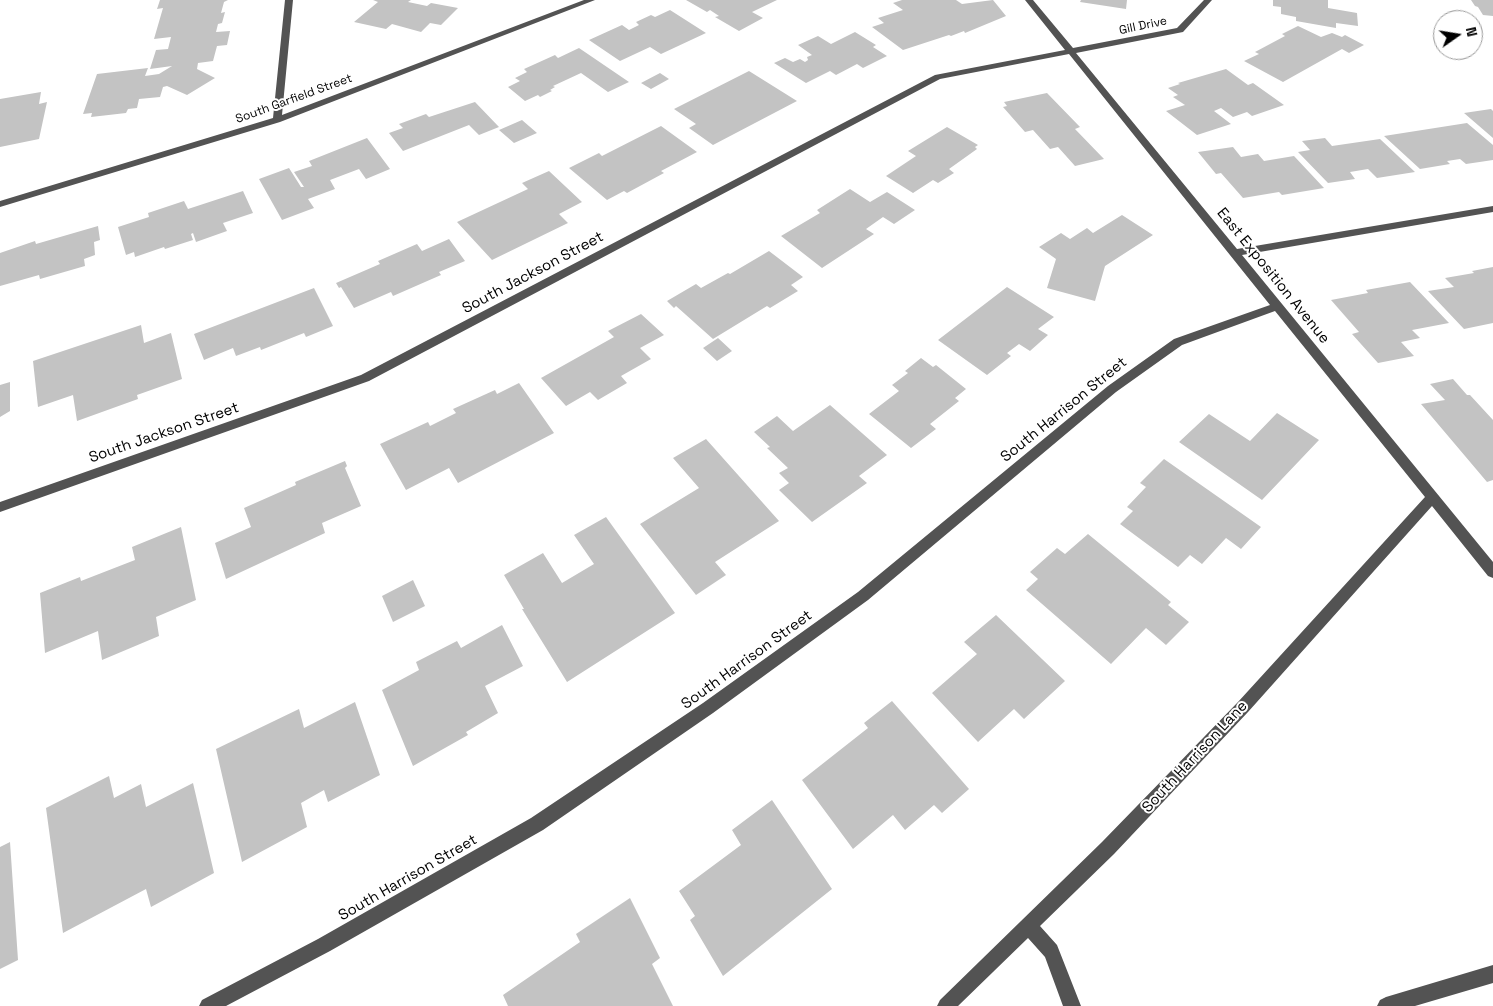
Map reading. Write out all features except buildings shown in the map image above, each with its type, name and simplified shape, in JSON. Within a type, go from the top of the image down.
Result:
[{"type":"street","points":[[277,120],[289,0]]},
{"type":"street","name":"South Garfield Street","points":[[0,204],[277,120],[590,0]]},
{"type":"street","name":"East Exposition Avenue","points":[[1029,0],[1491,567]]},
{"type":"street","name":"Gill Drive","points":[[1071,52],[1180,30],[1208,0]]},
{"type":"street","name":"South Jackson Street","points":[[0,507],[365,378],[938,77],[1071,52]]},
{"type":"street","points":[[1235,253],[1493,209]]},
{"type":"street","name":"South Harrison Street","points":[[208,1006],[324,945],[537,824],[708,708],[863,596],[1112,389],[1178,342],[1278,306]]},
{"type":"street","name":"South Harrison Lane","points":[[946,1006],[1108,848],[1243,707],[1433,497]]},
{"type":"street","points":[[1029,926],[1051,951],[1072,1006]]},
{"type":"street","points":[[1386,1006],[1493,974]]}]
